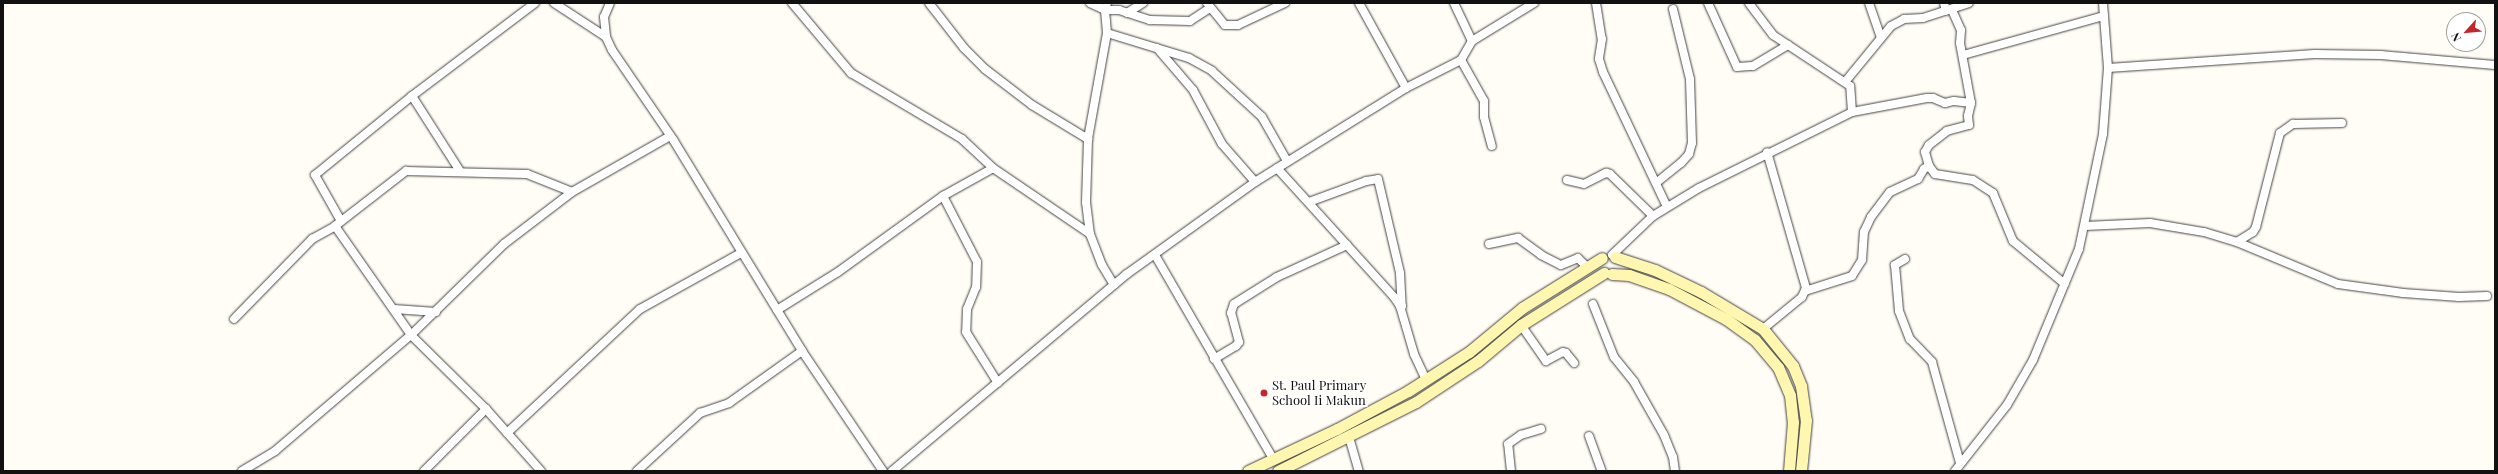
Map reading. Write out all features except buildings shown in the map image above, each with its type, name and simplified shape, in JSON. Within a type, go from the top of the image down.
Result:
[{"type":"street","points":[[535,3],[412,96],[315,175],[338,223],[412,335],[486,409],[541,471]]},
{"type":"street","points":[[554,3],[606,37]]},
{"type":"street","points":[[610,3],[604,17],[606,37],[625,71],[670,136],[802,351],[883,471]]},
{"type":"street","points":[[792,3],[850,73],[962,139],[993,168],[1090,234]]},
{"type":"street","points":[[929,3],[964,48],[985,69],[1032,105],[1088,139]]},
{"type":"street","points":[[1090,3],[1106,6],[1150,20],[1190,21],[1209,6],[1225,25],[1238,25],[1285,3]]},
{"type":"street","points":[[1127,13],[1143,3]]},
{"type":"street","points":[[1360,3],[1406,88]]},
{"type":"street","points":[[1454,3],[1472,41]]},
{"type":"street","points":[[892,471],[1114,285],[1254,182],[1406,88],[1461,60],[1472,41],[1534,3]]},
{"type":"street","points":[[1596,3],[1602,39],[1599,59],[1603,72],[1667,207]]},
{"type":"street","points":[[1708,3],[1737,67],[1753,66],[1788,45]]},
{"type":"street","points":[[1749,3],[1773,35],[1845,82],[1852,92],[1852,112]]},
{"type":"street","points":[[1869,3],[1881,37]]},
{"type":"street","points":[[1845,82],[1891,26],[1904,19],[1923,18],[1947,8],[1969,3]]},
{"type":"street","points":[[1955,471],[2007,405],[2033,360],[2065,284],[2085,226],[2103,134],[2108,68],[2102,3]]},
{"type":"street","points":[[1106,6],[1107,33],[1088,139],[1086,202],[1090,234],[1102,265],[1114,285]]},
{"type":"street","points":[[1947,8],[1961,30],[1963,55],[1971,103],[1968,116],[1969,125],[1947,131],[1928,145],[1926,152],[1929,166],[1935,174],[1973,180],[1993,193],[2013,241],[2065,284]]},
{"type":"street","points":[[1656,183],[1681,163],[1689,154],[1692,143],[1690,78],[1673,10]]},
{"type":"street","points":[[1963,55],[2104,16]]},
{"type":"street","points":[[1107,33],[1189,58],[1212,71],[1262,117],[1287,161]]},
{"type":"street","points":[[1156,47],[1193,90],[1222,144],[1254,182]]},
{"type":"street","points":[[2108,68],[2315,54],[2381,55],[2495,65]]},
{"type":"street","points":[[1461,60],[1484,101],[1484,117],[1492,146]]},
{"type":"street","points":[[412,96],[460,172]]},
{"type":"street","points":[[1789,471],[1793,422],[1790,395],[1778,367],[1756,340],[1726,319],[1669,289],[1629,275],[1608,274],[1599,266],[1653,216],[1667,207],[1768,152],[1852,112],[1926,98],[1933,98],[1945,103],[1954,101],[1971,103]]},
{"type":"street","points":[[2237,242],[2253,232],[2256,227],[2280,133],[2293,124],[2342,123]]},
{"type":"street","points":[[242,471],[275,451],[412,335],[504,244],[572,192],[670,136]]},
{"type":"street","points":[[1768,152],[1805,291]]},
{"type":"street","points":[[1763,329],[1805,291],[1852,276],[1862,260],[1864,232],[1871,217],[1890,192],[1918,179],[1924,169],[1929,166]]},
{"type":"street","points":[[777,310],[838,272],[943,196],[993,168]]},
{"type":"street","points":[[1277,168],[1309,202],[1400,306],[1414,354],[1426,380]]},
{"type":"street","points":[[234,319],[312,239],[338,223],[406,171],[527,174],[572,192]]},
{"type":"street","points":[[1567,180],[1584,184],[1606,173],[1610,174],[1630,197],[1653,216]]},
{"type":"street","points":[[1309,202],[1366,181],[1378,179],[1400,274],[1402,306],[1400,306]]},
{"type":"street","points":[[943,196],[977,262],[976,287],[967,309],[966,332],[998,383]]},
{"type":"street","points":[[2085,226],[2150,223],[2204,232],[2237,242],[2338,284],[2411,293],[2487,296]]},
{"type":"street","points":[[1489,244],[1518,238],[1541,255],[1561,265],[1578,258],[1586,266]]},
{"type":"street","points":[[1214,358],[1236,346],[1239,342],[1231,313],[1234,304],[1277,277],[1347,245]]},
{"type":"street","points":[[507,433],[640,309],[741,253]]},
{"type":"street","points":[[1155,255],[1274,460]]},
{"type":"street","points":[[1278,471],[1349,437],[1416,402],[1460,374],[1521,325],[1619,267],[1610,257]]},
{"type":"street","points":[[1248,471],[1337,429],[1426,380],[1469,352],[1522,308],[1586,266],[1610,257],[1655,270],[1700,292],[1763,329],[1793,366],[1801,386],[1806,420],[1801,471]]},
{"type":"street","points":[[1905,258],[1895,265],[1899,311],[1910,339],[1932,362],[1960,463]]},
{"type":"street","points":[[1593,304],[1614,357],[1637,388],[1664,435],[1673,457],[1675,471]]},
{"type":"street","points":[[394,309],[436,312]]},
{"type":"street","points":[[1521,325],[1543,359],[1550,361],[1566,353],[1574,363]]},
{"type":"street","points":[[637,471],[700,413],[729,403],[802,351]]},
{"type":"street","points":[[424,471],[486,409]]},
{"type":"street","points":[[1511,471],[1508,444],[1521,435],[1541,428]]},
{"type":"street","points":[[1588,436],[1602,471]]},
{"type":"street","points":[[1349,437],[1359,471]]},
{"type":"place","name":"St. Paul Primary School Ii Makun","points":[[1264,393]]}]
